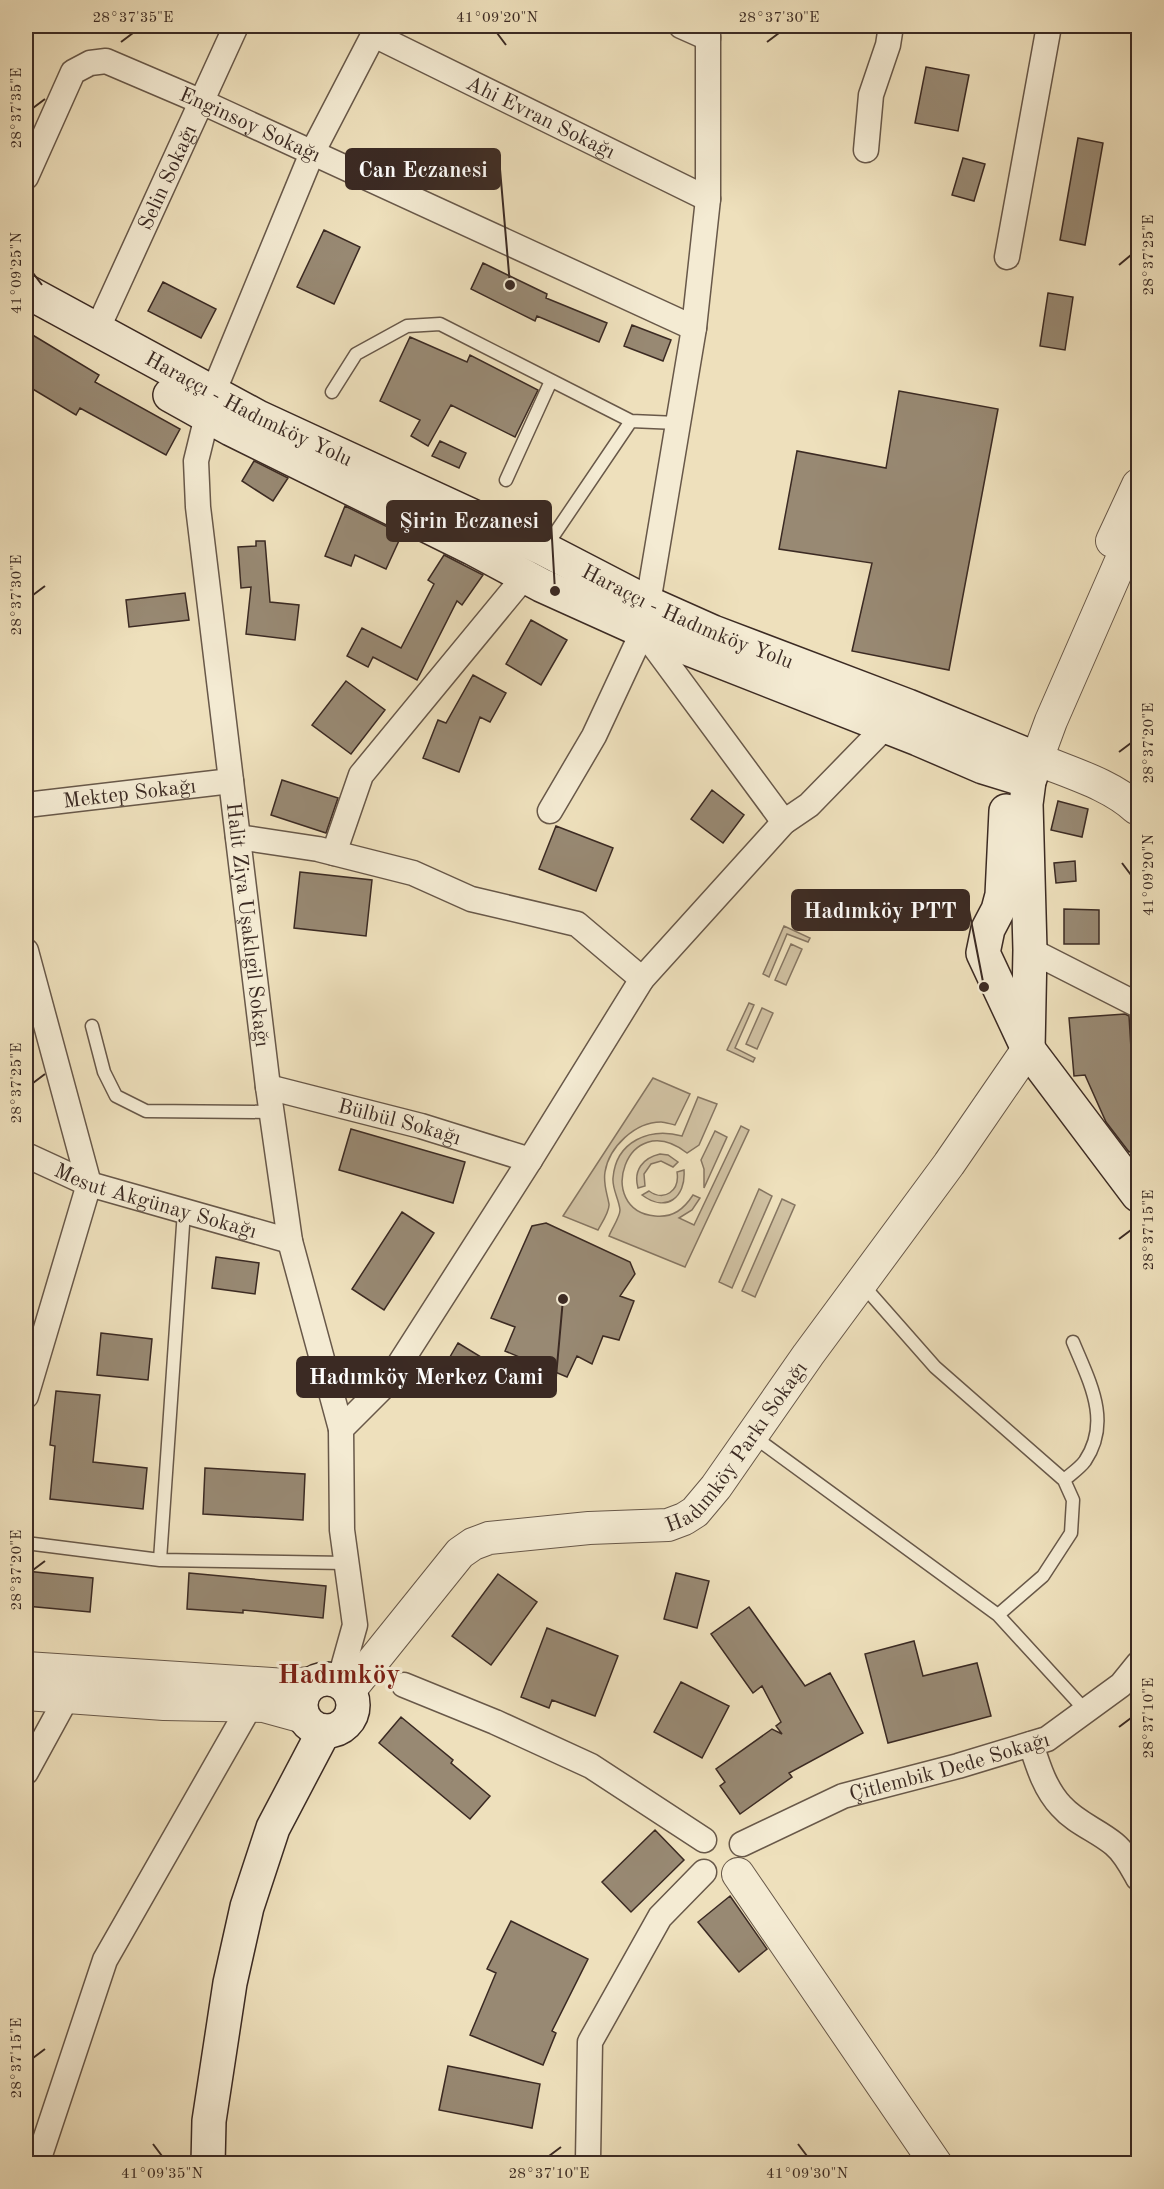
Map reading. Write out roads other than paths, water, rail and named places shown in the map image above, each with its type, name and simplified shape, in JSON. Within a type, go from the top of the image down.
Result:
[{"type":"main road","name":"Haraççı - Hadımköy Yolu","points":[[26,291],[97,330],[210,404],[258,417],[544,549],[646,617],[713,632],[908,706],[993,742],[1024,767]]},
{"type":"main road","points":[[26,315],[210,404],[525,576],[646,617],[886,726],[1024,767]]},
{"type":"main road","points":[[1024,767],[1030,950],[1028,1049]]},
{"type":"main road","points":[[1024,767],[1006,795],[1002,895],[998,910],[988,929],[983,953],[1028,1049],[1138,1195]]},
{"type":"main road","points":[[333,1685],[352,1698],[351,1715],[340,1727],[314,1724],[301,1702],[302,1695],[333,1685]]},
{"type":"main road","points":[[208,2163],[209,2121],[228,1994],[247,1907],[273,1828],[314,1724]]},
{"type":"street","name":"Selin Sokağı","points":[[97,330],[236,26]]},
{"type":"street","points":[[550,811],[594,736],[646,617],[694,328],[708,199],[708,32],[681,26]]},
{"type":"street","points":[[866,150],[871,95],[888,45],[891,26]]},
{"type":"street","points":[[1007,257],[1049,26]]},
{"type":"street","name":"Halit Ziya Uşaklıgil Sokağı","points":[[333,1685],[355,1625],[342,1530],[341,1429],[290,1241],[271,1112],[231,781],[198,507],[196,461],[210,404],[312,153],[376,30]]},
{"type":"street","name":"Ahi Evran Sokağı","points":[[376,30],[708,199]]},
{"type":"street","name":"Enginsoy Sokağı","points":[[26,177],[73,72],[90,63],[106,61],[202,102],[694,328]]},
{"type":"street","points":[[1024,767],[1130,499],[1138,485]]},
{"type":"street","points":[[1024,767],[1051,721],[1138,522]]},
{"type":"street","points":[[334,853],[361,775],[525,576]]},
{"type":"street","points":[[646,617],[784,822]]},
{"type":"street","points":[[341,1429],[388,1382],[642,979],[784,822],[809,805],[886,726]]},
{"type":"street","points":[[1024,767],[1137,808]]},
{"type":"street","name":"Mektep Sokağı","points":[[26,805],[231,781]]},
{"type":"street","points":[[238,837],[334,853],[413,873],[471,899],[577,924],[642,979]]},
{"type":"street","points":[[1030,950],[1138,1005]]},
{"type":"street","points":[[26,951],[89,1184],[26,1396]]},
{"type":"street","name":"Hadımköy Parkı Sokağı","points":[[333,1685],[460,1553],[473,1544],[489,1538],[524,1533],[668,1524],[684,1519],[705,1502],[949,1164],[1028,1049]]},
{"type":"street","name":"Bülbül Sokağı","points":[[268,1087],[421,1126],[530,1160]]},
{"type":"street","name":"Mesut Akgünay Sokağı","points":[[26,1155],[89,1184],[290,1241]]},
{"type":"street","name":"Çitlembik Dede Sokağı","points":[[742,1844],[843,1796],[958,1766],[1047,1739],[1121,1685],[1138,1664]]},
{"type":"street","points":[[26,1668],[286,1685],[333,1685]]},
{"type":"street","points":[[404,1685],[495,1722],[591,1766],[704,1840]]},
{"type":"street","points":[[26,1694],[164,1704],[264,1706],[314,1724]]},
{"type":"street","points":[[26,1772],[67,1697]]},
{"type":"street","points":[[37,2163],[105,1960],[250,1706]]},
{"type":"street","points":[[1031,1744],[1039,1771],[1060,1806],[1076,1820],[1115,1845],[1138,1878]]},
{"type":"street","points":[[724,1832],[735,1836],[742,1844],[746,1854],[744,1865],[738,1874],[730,1879],[720,1880],[704,1872],[699,1862],[699,1850],[704,1840],[713,1834],[724,1832]]},
{"type":"street","points":[[590,2163],[590,2042],[660,1917],[704,1872]]},
{"type":"street","points":[[738,1874],[936,2163]]},
{"type":"lane","points":[[332,392],[356,354],[407,326],[440,324],[631,421],[677,423]]},
{"type":"lane","points":[[506,480],[551,381]]},
{"type":"lane","points":[[544,549],[631,421]]},
{"type":"lane","points":[[92,1026],[104,1072],[116,1096],[146,1112],[271,1112]]},
{"type":"lane","points":[[160,1560],[184,1211]]},
{"type":"lane","points":[[861,1283],[935,1367],[1064,1480],[1072,1500],[1071,1533],[1043,1576],[998,1615]]},
{"type":"lane","points":[[1064,1480],[1084,1462],[1098,1433],[1096,1399],[1073,1342]]},
{"type":"lane","points":[[753,1435],[998,1615],[1086,1711]]},
{"type":"lane","points":[[26,1543],[160,1560],[346,1563]]},
{"type":"place","name":"Can Eczanesi","points":[[510,285]]},
{"type":"place","name":"Şirin Eczanesi","points":[[555,591]]},
{"type":"place","name":"Hadımköy PTT","points":[[984,987]]},
{"type":"place","name":"Hadımköy Merkez Cami","points":[[563,1299]]},
{"type":"district","name":"Hadımköy","points":[[339,1674]]}]
